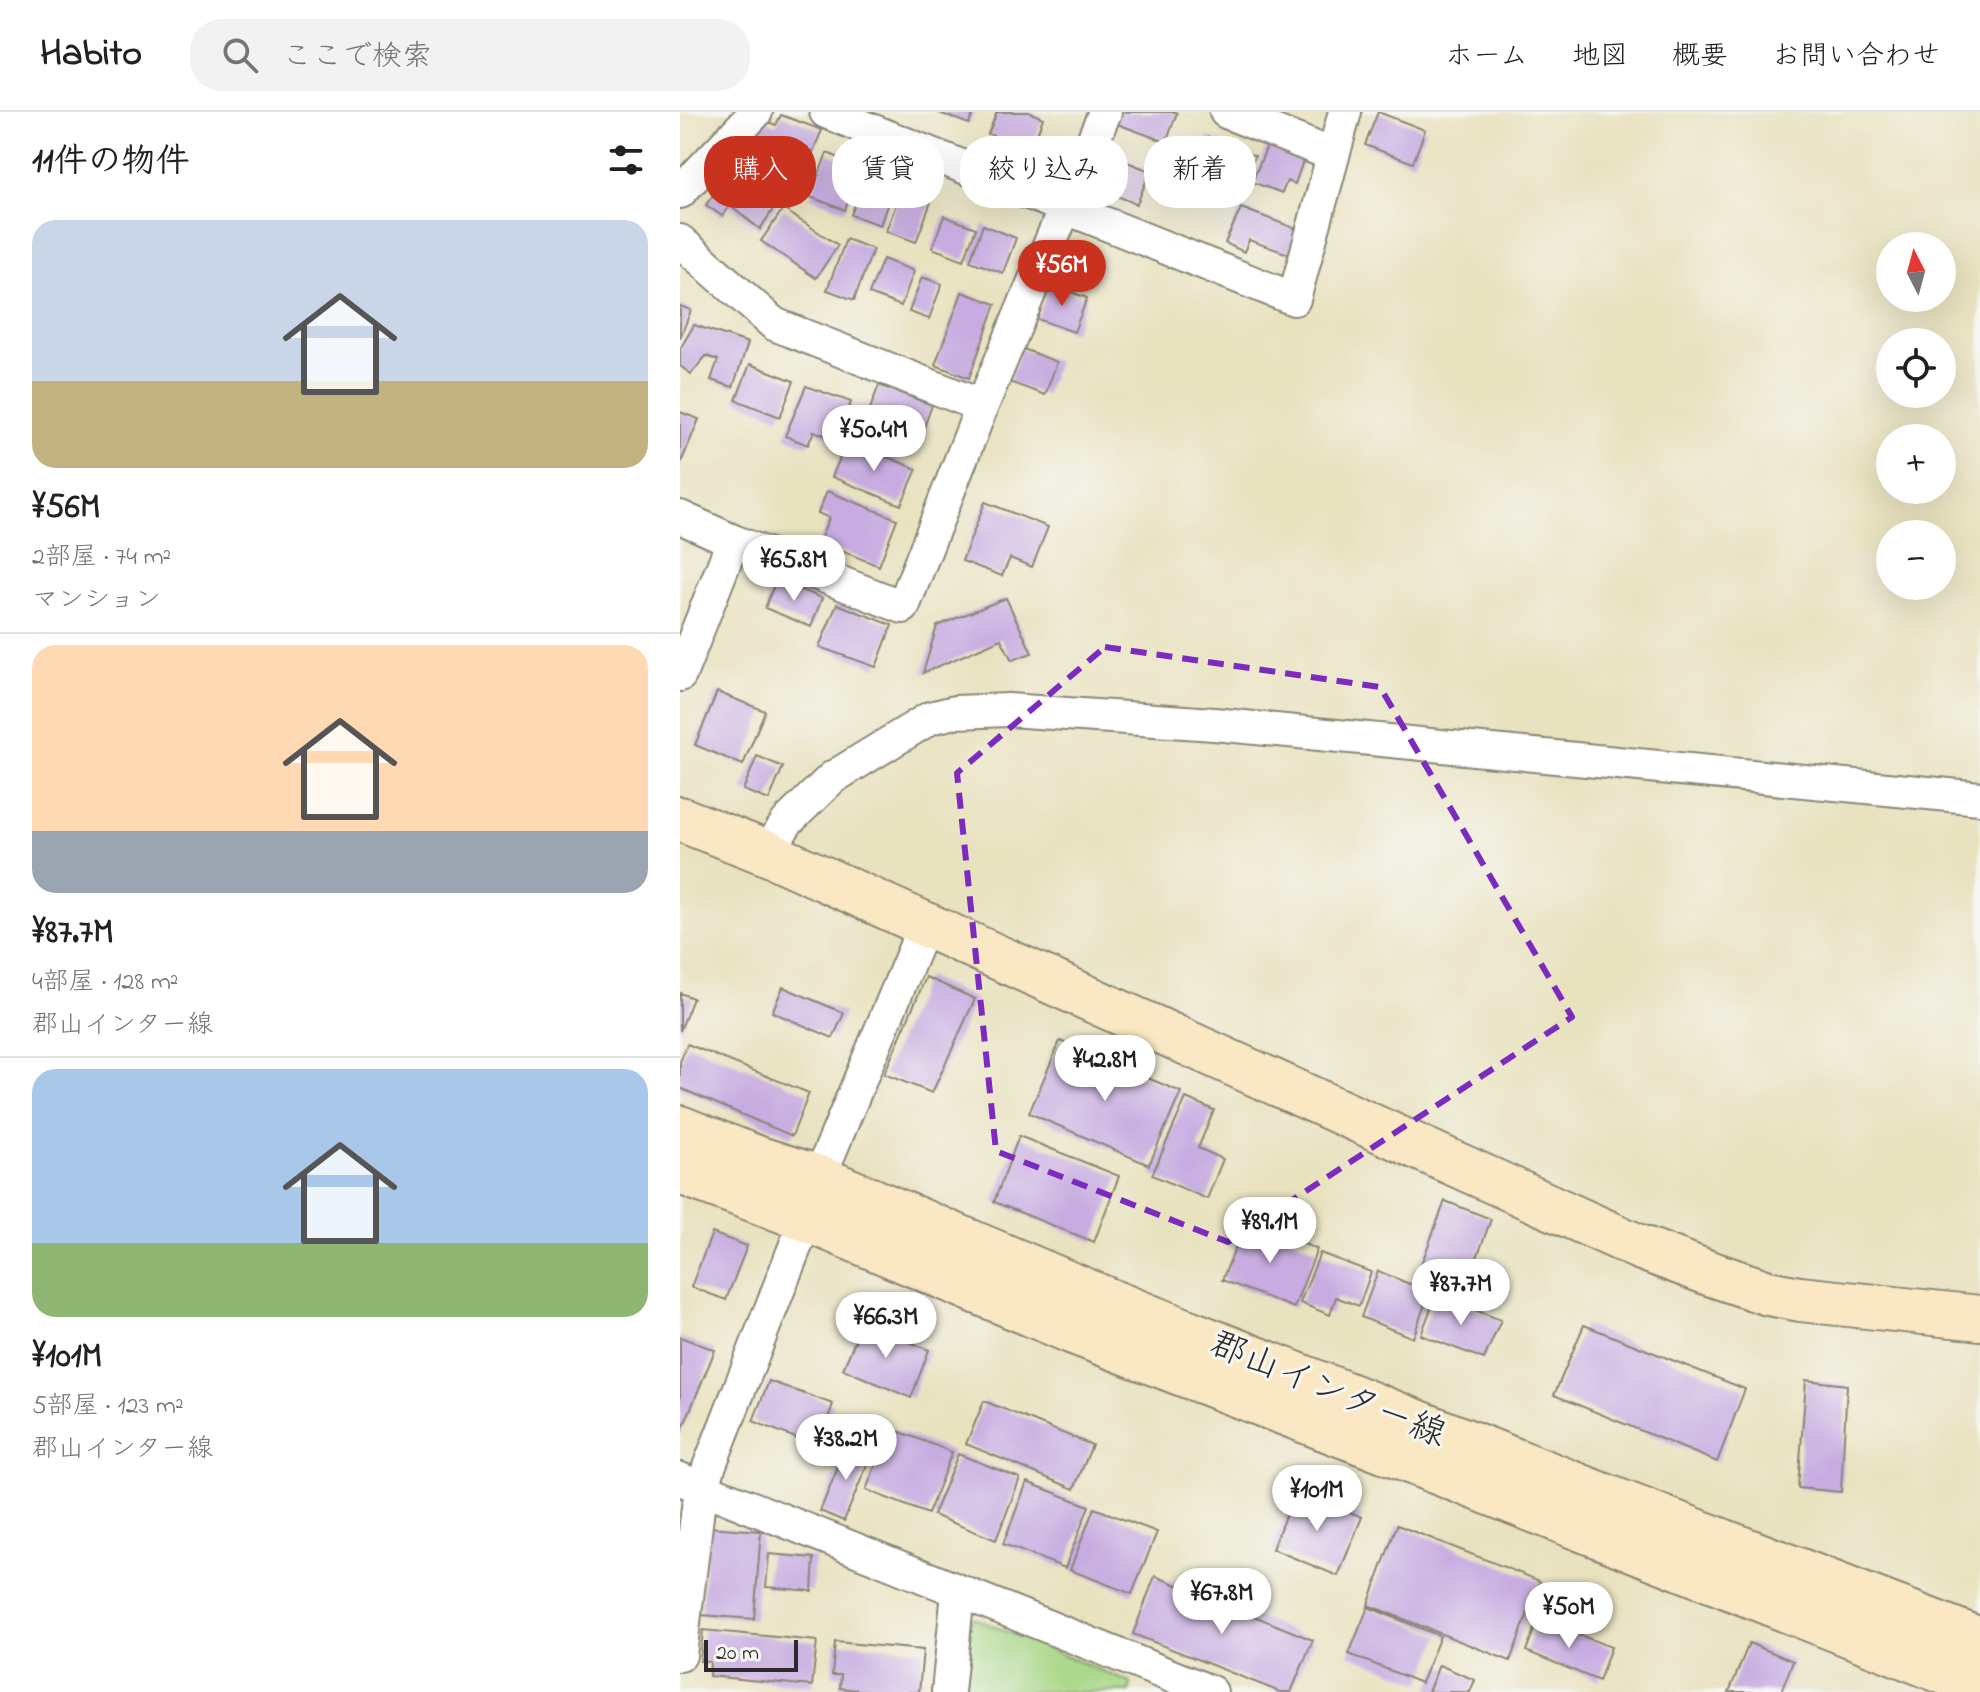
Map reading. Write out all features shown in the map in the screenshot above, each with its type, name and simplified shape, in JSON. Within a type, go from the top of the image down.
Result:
[{"type":"street","points":[[680,192],[756,112]]},
{"type":"street","points":[[826,112],[960,166]]},
{"type":"street","points":[[1095,136],[1105,112]]},
{"type":"street","points":[[1226,112],[1333,155]]},
{"type":"street","points":[[680,517],[733,541],[903,607],[982,406],[1065,208],[1294,299],[1345,112]]},
{"type":"street","points":[[680,241],[774,324],[982,406]]},
{"type":"street","points":[[680,675],[733,541]]},
{"type":"street","points":[[767,853],[787,822],[832,778],[854,763],[930,718],[955,712],[995,710],[1214,724],[1980,798]]},
{"type":"street","points":[[680,819],[767,853],[1639,1247],[1768,1293],[1980,1318]]},
{"type":"street","points":[[692,1484],[709,1467],[812,1199],[925,924]]},
{"type":"street","name":"郡山インター線","points":[[680,1128],[759,1159],[812,1199],[1146,1315],[1582,1488],[1980,1640]]},
{"type":"street","points":[[680,1172],[812,1199],[1071,1331],[1979,1678]]},
{"type":"street","points":[[692,1484],[958,1592],[1151,1681],[1211,1692]]},
{"type":"street","points":[[680,1655],[698,1508],[692,1484]]},
{"type":"street","points":[[948,1692],[958,1592]]},
{"type":"highlighted area","points":[[1105,647],[1380,687],[1572,1017],[1228,1242],[996,1151],[957,773]]},
{"type":"green space","points":[[969,1616],[1131,1683],[1130,1692],[963,1692]]},
{"type":"building","points":[[937,112],[974,112],[969,124]]},
{"type":"building","points":[[997,112],[1029,112],[1043,118],[1036,136],[988,134]]},
{"type":"building","points":[[1113,112],[1177,113],[1168,136],[1150,136],[1109,121]]},
{"type":"building","points":[[1378,112],[1425,130],[1413,163],[1365,145]]},
{"type":"building","points":[[781,115],[822,130],[816,144],[816,136],[756,136],[763,120],[776,125]]},
{"type":"building","points":[[1269,141],[1305,155],[1295,184],[1287,181],[1282,193],[1256,183],[1256,172]]},
{"type":"building","points":[[827,153],[832,155],[832,205],[816,199],[816,181]]},
{"type":"building","points":[[1128,162],[1144,169],[1144,186],[1137,204],[1128,200]]},
{"type":"building","points":[[710,208],[728,208],[722,216]]},
{"type":"building","points":[[733,208],[774,208],[760,229]]},
{"type":"building","points":[[854,208],[886,208],[880,225],[851,215]]},
{"type":"building","points":[[895,208],[929,208],[916,242],[886,231]]},
{"type":"building","points":[[1241,208],[1297,229],[1288,254],[1249,240],[1244,252],[1225,243]]},
{"type":"building","points":[[783,209],[838,245],[816,278],[761,241]]},
{"type":"building","points":[[944,216],[976,228],[964,260],[932,248]]},
{"type":"building","points":[[983,225],[1016,238],[1003,273],[970,261]]},
{"type":"building","points":[[846,239],[873,249],[854,300],[827,290]]},
{"type":"building","points":[[883,259],[914,271],[901,306],[869,294]]},
{"type":"building","points":[[922,277],[942,284],[929,319],[909,312]]},
{"type":"building","points":[[1050,284],[1087,298],[1074,332],[1037,319]]},
{"type":"building","points":[[962,292],[996,304],[969,378],[935,365]]},
{"type":"building","points":[[680,306],[691,310],[680,338]]},
{"type":"building","points":[[694,325],[748,343],[733,387],[711,380],[718,360],[706,356],[691,374],[680,366],[680,349]]},
{"type":"building","points":[[1021,348],[1057,362],[1045,395],[1009,382]]},
{"type":"building","points":[[750,364],[794,381],[780,417],[736,400]]},
{"type":"building","points":[[879,385],[932,405],[921,436],[867,417]]},
{"type":"building","points":[[806,386],[851,402],[837,440],[814,431],[808,445],[785,436]]},
{"type":"building","points":[[680,412],[699,419],[680,465]]},
{"type":"building","points":[[847,441],[917,469],[901,505],[832,477]]},
{"type":"building","points":[[827,491],[897,519],[879,566],[819,542],[829,518],[818,513]]},
{"type":"building","points":[[985,502],[1048,527],[1032,567],[1010,558],[1002,576],[962,561]]},
{"type":"building","points":[[776,580],[822,598],[811,627],[765,608]]},
{"type":"building","points":[[1006,598],[1032,653],[1012,660],[1001,639],[923,673],[937,626]]},
{"type":"building","points":[[837,604],[892,625],[876,667],[819,647]]},
{"type":"building","points":[[717,692],[765,711],[743,765],[695,745]]},
{"type":"building","points":[[757,756],[783,767],[769,800],[743,790]]},
{"type":"building","points":[[926,977],[975,999],[932,1093],[884,1074]]},
{"type":"building","points":[[783,987],[844,1013],[833,1038],[772,1012]]},
{"type":"building","points":[[680,993],[693,998],[680,1031]]},
{"type":"building","points":[[1060,1041],[1181,1092],[1149,1165],[1029,1113]]},
{"type":"building","points":[[687,1044],[809,1093],[792,1136],[680,1088],[680,1062]]},
{"type":"building","points":[[1186,1098],[1214,1110],[1198,1148],[1223,1159],[1207,1199],[1152,1175]]},
{"type":"building","points":[[1019,1136],[1119,1176],[1094,1242],[994,1202]]},
{"type":"building","points":[[1445,1201],[1491,1219],[1462,1299],[1415,1281]]},
{"type":"building","points":[[1246,1222],[1317,1249],[1294,1308],[1222,1280]]},
{"type":"building","points":[[712,1233],[747,1246],[726,1300],[691,1287]]},
{"type":"building","points":[[1320,1253],[1371,1272],[1359,1306],[1336,1297],[1330,1315],[1300,1303]]},
{"type":"building","points":[[1378,1271],[1429,1292],[1413,1338],[1361,1317]]},
{"type":"building","points":[[1436,1295],[1501,1320],[1484,1359],[1421,1335]]},
{"type":"building","points":[[863,1322],[929,1350],[911,1398],[843,1369]]},
{"type":"building","points":[[1584,1325],[1745,1389],[1717,1462],[1554,1395]]},
{"type":"building","points":[[680,1337],[715,1350],[680,1435]]},
{"type":"building","points":[[1806,1380],[1847,1385],[1841,1492],[1798,1488]]},
{"type":"building","points":[[769,1381],[833,1404],[818,1447],[753,1421]]},
{"type":"building","points":[[984,1401],[1092,1445],[1074,1489],[966,1444]]},
{"type":"building","points":[[890,1428],[952,1452],[928,1514],[866,1490]]},
{"type":"building","points":[[848,1443],[872,1453],[844,1521],[820,1511]]},
{"type":"building","points":[[958,1454],[1020,1478],[996,1540],[933,1515]]},
{"type":"building","points":[[1027,1482],[1089,1506],[1065,1568],[1003,1544]]},
{"type":"building","points":[[1296,1489],[1362,1517],[1338,1576],[1272,1549]]},
{"type":"building","points":[[1094,1508],[1157,1532],[1132,1594],[1070,1570]]},
{"type":"building","points":[[1397,1525],[1540,1581],[1510,1661],[1368,1605]]},
{"type":"building","points":[[708,1527],[761,1531],[754,1619],[701,1615]]},
{"type":"building","points":[[769,1554],[814,1558],[812,1591],[766,1587]]},
{"type":"building","points":[[1155,1576],[1313,1640],[1291,1692],[1280,1692],[1133,1634]]},
{"type":"building","points":[[1368,1607],[1440,1636],[1421,1683],[1349,1654]]},
{"type":"building","points":[[1538,1619],[1611,1647],[1599,1681],[1526,1651]]},
{"type":"building","points":[[703,1630],[817,1641],[812,1686],[709,1676],[710,1662],[700,1661]]},
{"type":"building","points":[[835,1642],[923,1650],[919,1692],[840,1688],[841,1675],[832,1675]]},
{"type":"building","points":[[1749,1643],[1793,1661],[1781,1692],[1729,1692]]},
{"type":"building","points":[[1439,1665],[1475,1680],[1470,1692],[1428,1692]]}]
